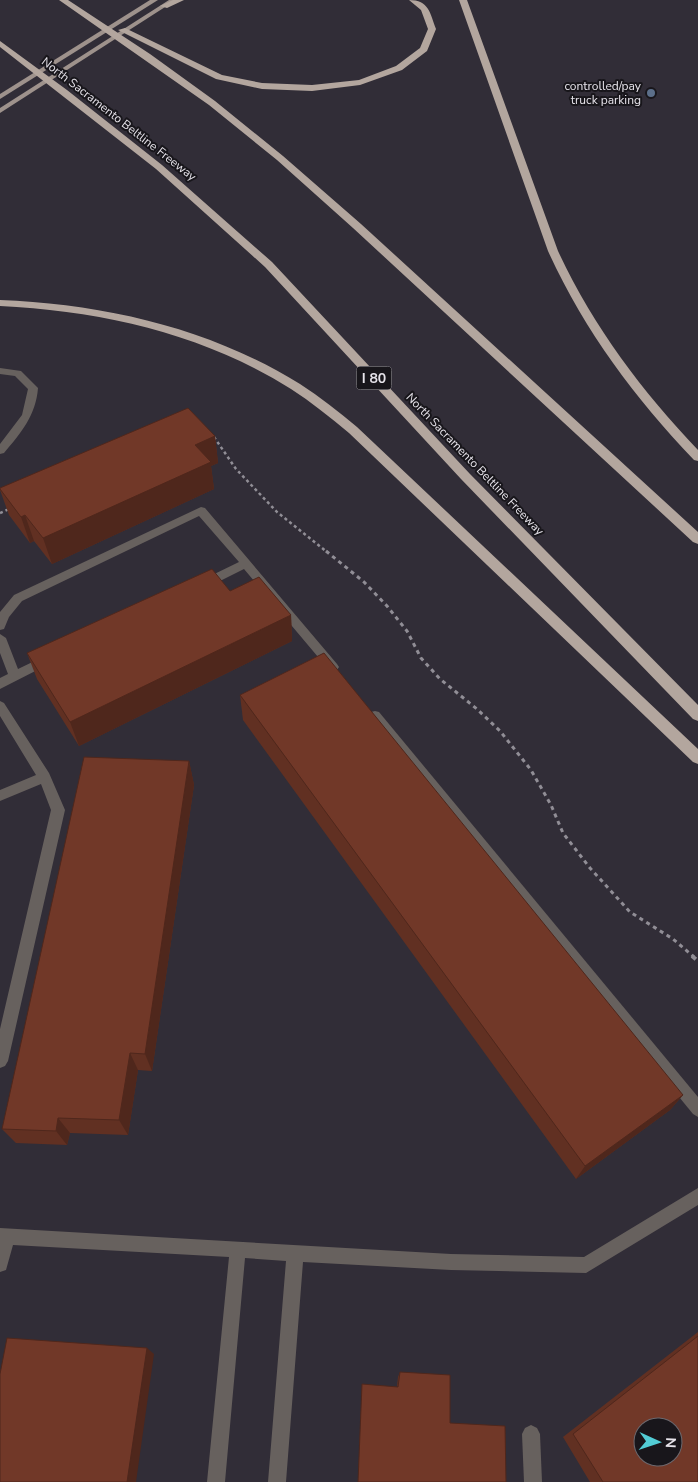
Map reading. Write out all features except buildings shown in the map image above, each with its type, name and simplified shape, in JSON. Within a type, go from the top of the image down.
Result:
[{"type":"highway","points":[[63,0],[212,103],[280,158],[357,226],[698,539]]},
{"type":"highway","points":[[164,6],[180,0]]},
{"type":"highway","points":[[78,9],[219,77],[262,86],[312,88],[360,82],[399,68],[424,49],[432,29],[425,9],[413,0]]},
{"type":"highway","points":[[463,0],[553,252],[566,282],[589,324],[623,373],[669,427],[698,457]]},
{"type":"highway","name":"North Sacramento Beltline Freeway","points":[[0,43],[129,141],[186,188],[252,248],[319,316],[396,403],[698,716]]},
{"type":"highway","points":[[0,53],[28,64]]},
{"type":"highway","points":[[0,303],[101,313],[156,326],[240,356],[287,381],[326,408],[353,430],[698,758]]},
{"type":"main road","points":[[0,111],[173,0]]},
{"type":"main road","points":[[0,96],[153,1]]},
{"type":"street","points":[[0,371],[18,374],[33,388],[33,402],[24,422],[0,451]]},
{"type":"street","points":[[0,626],[4,615],[18,598],[201,511],[340,674]]},
{"type":"street","points":[[193,589],[246,563]]},
{"type":"street","points":[[0,638],[15,676]]},
{"type":"street","points":[[0,684],[59,654]]},
{"type":"street","points":[[365,704],[698,1109]]},
{"type":"street","points":[[0,706],[44,777],[58,810],[0,1061]]},
{"type":"street","points":[[0,796],[44,777]]},
{"type":"street","points":[[0,1264],[3,1237],[451,1262],[586,1265],[698,1196]]},
{"type":"street","points":[[216,1482],[238,1249]]},
{"type":"street","points":[[277,1482],[295,1253]]},
{"type":"street","points":[[531,1434],[533,1482]]},
{"type":"path","points":[[213,436],[236,469],[276,512],[364,582],[407,631],[421,658],[440,679],[477,709],[500,731],[531,770],[564,833],[590,868],[630,912],[673,939],[698,960]]},
{"type":"path","points":[[0,513],[18,505]]},
{"type":"place","name":"controlled/pay truck parking","points":[[651,93]]}]
